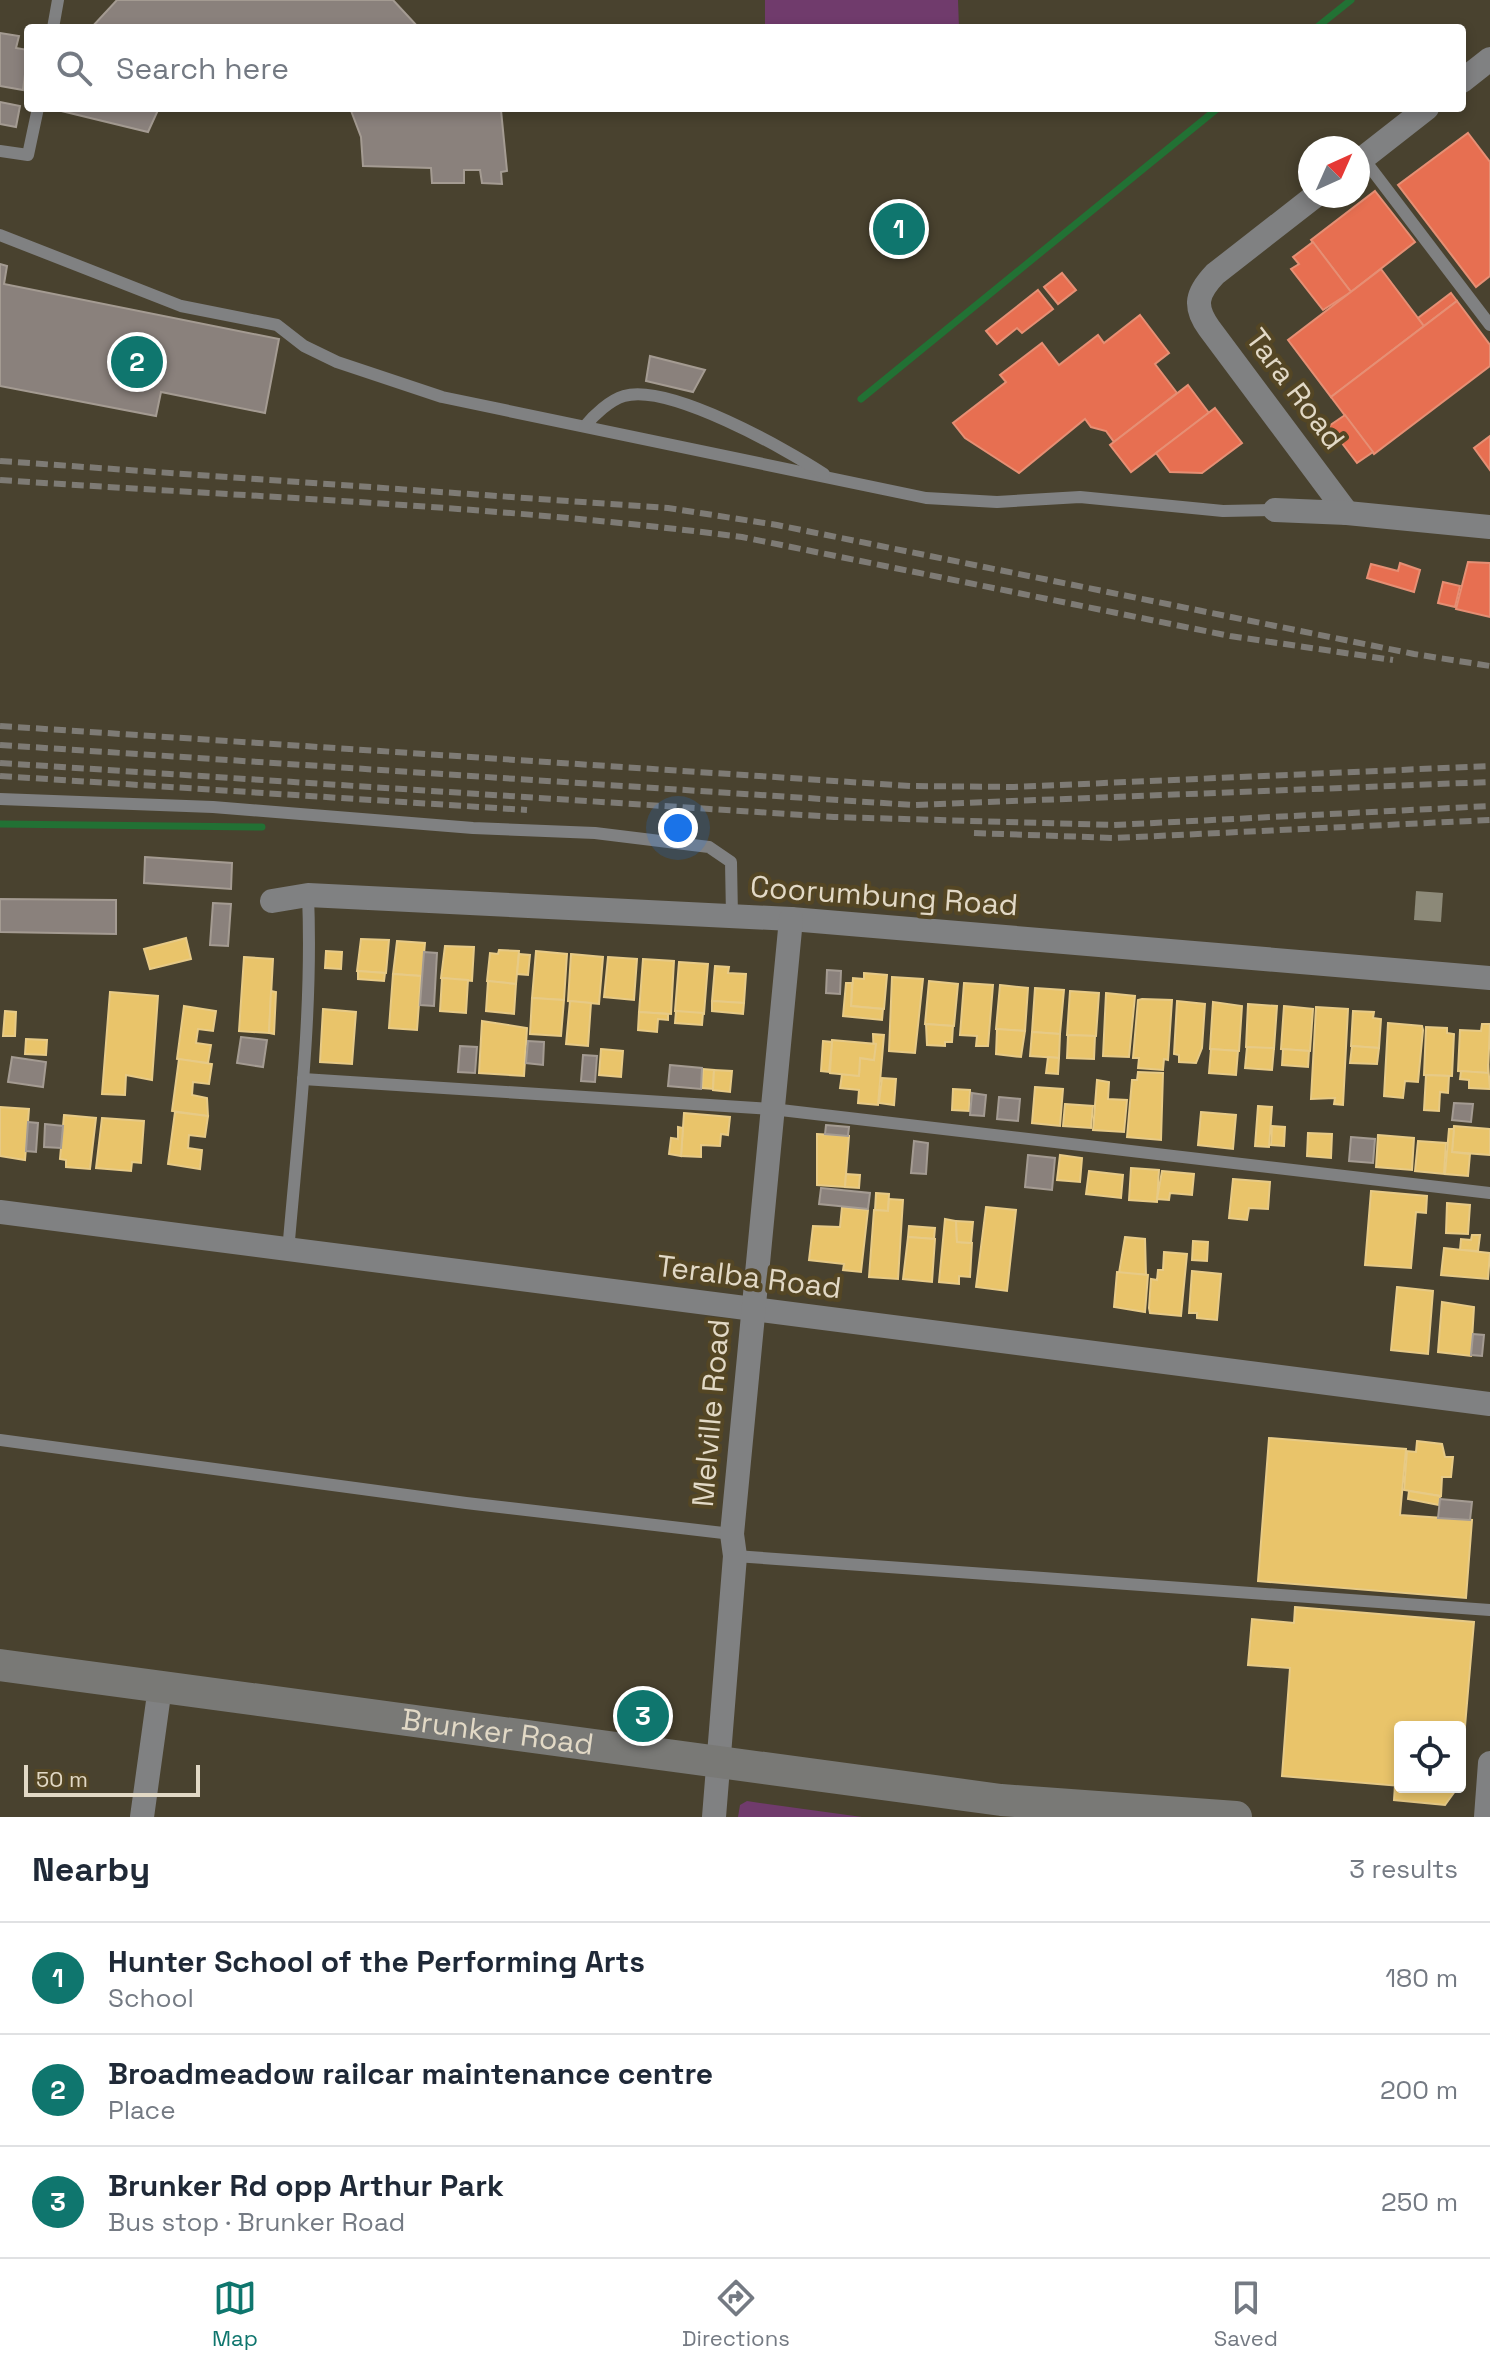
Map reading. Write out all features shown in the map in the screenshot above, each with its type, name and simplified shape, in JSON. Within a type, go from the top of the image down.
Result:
[{"type":"main road","name":"Brunker Road","points":[[0,1665],[1001,1800],[1236,1817]]},
{"type":"street","points":[[1466,78],[1490,59]]},
{"type":"street","points":[[1370,153],[1422,112]]},
{"type":"street","name":"Tara Road","points":[[1300,208],[1215,274],[1201,289],[1197,302],[1199,314],[1347,513]]},
{"type":"street","points":[[1275,510],[1347,513],[1490,527]]},
{"type":"street","name":"Coorumbung Road","points":[[272,901],[308,895],[791,919],[1490,978]]},
{"type":"street","name":"Melville Road","points":[[714,1817],[753,1309],[791,919]]},
{"type":"street","name":"Teralba Road","points":[[0,1212],[288,1252],[1490,1404]]},
{"type":"street","points":[[142,1817],[160,1687]]},
{"type":"street","points":[[1486,1817],[1490,1763]]},
{"type":"lane","points":[[54,24],[58,0]]},
{"type":"lane","points":[[0,151],[28,155],[37,112]]},
{"type":"lane","points":[[1370,172],[1490,325]]},
{"type":"lane","points":[[0,235],[181,306],[277,325],[304,346],[337,362],[442,397],[926,498],[997,502],[1080,497],[1223,511],[1275,510]]},
{"type":"lane","points":[[585,426],[593,416],[624,395],[660,398],[744,426],[830,478]]},
{"type":"lane","points":[[0,799],[213,807],[473,828],[595,833],[709,847],[731,862],[732,916]]},
{"type":"lane","points":[[288,1252],[303,1079],[310,949],[308,895]]},
{"type":"lane","points":[[303,1079],[772,1109],[1490,1193]]},
{"type":"lane","points":[[0,1440],[733,1545],[1490,1610]]},
{"type":"shaded area","points":[[765,0],[958,0],[959,24],[765,24]]},
{"type":"shaded area","points":[[747,1801],[862,1817],[738,1817],[740,1805]]},
{"type":"building: Homes","points":[[186,938],[191,959],[150,969],[144,949]]},
{"type":"building: Homes","points":[[361,939],[389,940],[386,973],[357,971]]},
{"type":"building: Homes","points":[[397,941],[425,943],[422,976],[393,974]]},
{"type":"building: Homes","points":[[445,946],[474,947],[472,981],[441,978]]},
{"type":"building: Homes","points":[[499,950],[519,951],[516,984],[487,981],[490,953],[498,954]]},
{"type":"building: Homes","points":[[326,951],[342,952],[341,969],[325,968]]},
{"type":"building: Homes","points":[[536,951],[567,954],[564,1000],[532,998]]},
{"type":"building: Homes","points":[[519,954],[530,955],[528,975],[517,974]]},
{"type":"building: Homes","points":[[571,954],[603,957],[599,1004],[568,1001]]},
{"type":"building: Homes","points":[[244,957],[273,959],[269,1033],[239,1031]]},
{"type":"building: Homes","points":[[608,957],[637,959],[634,1000],[604,997]]},
{"type":"building: Homes","points":[[643,959],[674,961],[671,1014],[639,1012]]},
{"type":"building: Homes","points":[[679,962],[708,964],[704,1014],[675,1011]]},
{"type":"building: Homes","points":[[715,966],[729,967],[728,973],[746,974],[744,1003],[712,1001]]},
{"type":"building: Homes","points":[[358,971],[385,973],[384,981],[358,979]]},
{"type":"building: Homes","points":[[864,973],[887,975],[884,1009],[851,1006],[853,978],[864,979]]},
{"type":"building: Homes","points":[[393,974],[421,976],[417,1030],[389,1028]]},
{"type":"building: Homes","points":[[892,977],[923,979],[915,1053],[889,1051]]},
{"type":"building: Homes","points":[[442,978],[468,980],[466,1013],[440,1011]]},
{"type":"building: Homes","points":[[488,981],[516,984],[514,1014],[486,1011]]},
{"type":"building: Homes","points":[[929,981],[958,984],[954,1026],[925,1024]]},
{"type":"building: Homes","points":[[846,983],[852,983],[851,1006],[883,1009],[882,1020],[843,1016]]},
{"type":"building: Homes","points":[[964,983],[993,985],[988,1046],[976,1046],[977,1036],[960,1035]]},
{"type":"building: Homes","points":[[1000,985],[1028,988],[1025,1031],[996,1029]]},
{"type":"building: Homes","points":[[1035,988],[1064,990],[1060,1034],[1032,1032]]},
{"type":"building: Homes","points":[[271,991],[276,992],[274,1034],[269,1033]]},
{"type":"building: Homes","points":[[1070,991],[1099,993],[1096,1036],[1067,1035]]},
{"type":"building: Homes","points":[[110,992],[158,996],[152,1080],[126,1075],[125,1095],[102,1094]]},
{"type":"building: Homes","points":[[1106,993],[1135,996],[1129,1057],[1103,1056]]},
{"type":"building: Homes","points":[[532,998],[564,1000],[561,1036],[530,1034]]},
{"type":"building: Homes","points":[[1138,1000],[1172,1000],[1168,1060],[1164,1059],[1163,1070],[1138,1068],[1139,1058],[1133,1058]]},
{"type":"building: Homes","points":[[570,1001],[591,1003],[588,1046],[566,1044]]},
{"type":"building: Homes","points":[[712,1001],[744,1003],[743,1014],[712,1011]]},
{"type":"building: Homes","points":[[1177,1001],[1205,1004],[1202,1048],[1196,1063],[1179,1062],[1179,1055],[1174,1054]]},
{"type":"building: Homes","points":[[1213,1002],[1242,1006],[1239,1051],[1210,1049]]},
{"type":"building: Homes","points":[[1248,1004],[1277,1006],[1274,1049],[1246,1047]]},
{"type":"building: Homes","points":[[184,1006],[216,1011],[213,1031],[198,1029],[196,1043],[211,1045],[208,1063],[177,1059]]},
{"type":"building: Homes","points":[[1284,1006],[1313,1009],[1310,1051],[1281,1049]]},
{"type":"building: Homes","points":[[1316,1007],[1348,1009],[1343,1105],[1334,1104],[1335,1098],[1311,1099]]},
{"type":"building: Homes","points":[[323,1009],[356,1012],[352,1064],[320,1062]]},
{"type":"building: Homes","points":[[5,1011],[16,1012],[15,1036],[3,1036]]},
{"type":"building: Homes","points":[[676,1011],[703,1013],[702,1025],[675,1023]]},
{"type":"building: Homes","points":[[1353,1011],[1374,1012],[1373,1018],[1381,1019],[1379,1048],[1351,1046]]},
{"type":"building: Homes","points":[[639,1012],[668,1014],[668,1020],[658,1019],[657,1032],[638,1030]]},
{"type":"building: Homes","points":[[482,1021],[527,1028],[524,1076],[479,1073]]},
{"type":"building: Homes","points":[[1388,1023],[1422,1026],[1423,1030],[1418,1082],[1405,1081],[1403,1098],[1384,1096]]},
{"type":"building: Homes","points":[[926,1024],[953,1026],[952,1042],[945,1042],[945,1046],[927,1045]]},
{"type":"building: Homes","points":[[1482,1024],[1490,1024],[1488,1073],[1458,1071],[1460,1030],[1481,1031]]},
{"type":"building: Homes","points":[[1426,1027],[1447,1028],[1447,1033],[1454,1034],[1452,1076],[1424,1075]]},
{"type":"building: Homes","points":[[997,1029],[1025,1031],[1021,1057],[996,1054]]},
{"type":"building: Homes","points":[[1032,1032],[1060,1034],[1059,1058],[1030,1056]]},
{"type":"building: Homes","points":[[873,1034],[884,1035],[878,1105],[858,1103],[859,1090],[840,1088],[842,1074],[859,1076],[860,1058],[874,1060]]},
{"type":"building: Homes","points":[[1068,1035],[1095,1036],[1094,1059],[1067,1058]]},
{"type":"building: Homes","points":[[26,1039],[47,1040],[46,1055],[25,1054]]},
{"type":"building: Homes","points":[[832,1040],[876,1044],[874,1060],[860,1058],[859,1076],[830,1073]]},
{"type":"building: Homes","points":[[823,1041],[832,1042],[829,1072],[821,1071]]},
{"type":"building: Homes","points":[[1352,1046],[1379,1048],[1377,1064],[1350,1063]]},
{"type":"building: Homes","points":[[1247,1047],[1274,1048],[1272,1070],[1245,1068]]},
{"type":"building: Homes","points":[[601,1049],[623,1051],[621,1077],[599,1075]]},
{"type":"building: Homes","points":[[1211,1049],[1238,1051],[1236,1075],[1209,1073]]},
{"type":"building: Homes","points":[[1283,1049],[1309,1051],[1308,1067],[1282,1065]]},
{"type":"building: Homes","points":[[1048,1057],[1059,1058],[1058,1074],[1046,1073]]},
{"type":"building: Homes","points":[[179,1059],[212,1064],[209,1084],[193,1082],[192,1095],[207,1098],[208,1116],[172,1111]]},
{"type":"building: Homes","points":[[1488,1064],[1490,1089],[1469,1088],[1469,1080],[1460,1079],[1461,1071],[1488,1073]]},
{"type":"building: Homes","points":[[703,1069],[714,1070],[713,1089],[702,1088]]},
{"type":"building: Homes","points":[[714,1070],[732,1071],[730,1092],[713,1090]]},
{"type":"building: Homes","points":[[1138,1072],[1163,1073],[1161,1140],[1127,1137],[1132,1080],[1137,1080]]},
{"type":"building: Homes","points":[[1426,1075],[1449,1076],[1448,1093],[1440,1092],[1439,1111],[1424,1110]]},
{"type":"building: Homes","points":[[882,1078],[896,1079],[894,1105],[879,1103]]},
{"type":"building: Homes","points":[[1097,1080],[1109,1082],[1108,1099],[1127,1100],[1124,1132],[1093,1130]]},
{"type":"building: Homes","points":[[1035,1087],[1063,1089],[1060,1126],[1032,1123]]},
{"type":"building: Homes","points":[[953,1089],[970,1090],[969,1111],[952,1110]]},
{"type":"building: Homes","points":[[1065,1104],[1093,1106],[1091,1128],[1063,1126]]},
{"type":"building: Homes","points":[[1258,1106],[1272,1107],[1269,1147],[1255,1146]]},
{"type":"building: Homes","points":[[0,1107],[29,1109],[25,1160],[0,1156]]},
{"type":"building: Homes","points":[[175,1112],[208,1116],[205,1137],[189,1135],[188,1148],[202,1150],[200,1169],[168,1164]]},
{"type":"building: Homes","points":[[1201,1112],[1236,1115],[1233,1149],[1198,1145]]},
{"type":"building: Homes","points":[[684,1113],[730,1117],[728,1135],[721,1134],[720,1146],[701,1145],[701,1157],[681,1156]]},
{"type":"building: Homes","points":[[64,1115],[96,1118],[90,1169],[66,1167],[66,1160],[60,1159]]},
{"type":"building: Homes","points":[[102,1118],[144,1121],[141,1163],[132,1162],[131,1171],[96,1168]]},
{"type":"building: Homes","points":[[1272,1126],[1285,1127],[1284,1146],[1271,1145]]},
{"type":"building: Homes","points":[[1454,1126],[1490,1129],[1490,1155],[1452,1152]]},
{"type":"building: Homes","points":[[678,1127],[683,1128],[681,1156],[669,1154],[671,1138],[678,1139]]},
{"type":"building: Homes","points":[[1449,1129],[1454,1129],[1452,1152],[1470,1154],[1468,1176],[1445,1174]]},
{"type":"building: Homes","points":[[1308,1133],[1332,1134],[1331,1158],[1307,1156]]},
{"type":"building: Homes","points":[[817,1134],[849,1136],[845,1187],[817,1185]]},
{"type":"building: Homes","points":[[1378,1135],[1414,1138],[1412,1170],[1376,1167]]},
{"type":"building: Homes","points":[[1418,1141],[1446,1143],[1444,1174],[1415,1171]]},
{"type":"building: Homes","points":[[1060,1155],[1082,1158],[1080,1182],[1057,1180]]},
{"type":"building: Homes","points":[[1131,1168],[1159,1170],[1157,1202],[1129,1200]]},
{"type":"building: Homes","points":[[1089,1171],[1123,1175],[1121,1198],[1086,1194]]},
{"type":"building: Homes","points":[[1162,1171],[1194,1174],[1192,1195],[1170,1193],[1169,1200],[1157,1199]]},
{"type":"building: Homes","points":[[846,1174],[860,1175],[859,1188],[845,1187]]},
{"type":"building: Homes","points":[[1233,1179],[1270,1182],[1268,1209],[1249,1208],[1247,1220],[1229,1218]]},
{"type":"building: Homes","points":[[1371,1191],[1427,1196],[1426,1213],[1416,1212],[1411,1268],[1365,1265]]},
{"type":"building: Homes","points":[[876,1193],[889,1194],[888,1211],[875,1210]]},
{"type":"building: Homes","points":[[889,1199],[903,1200],[898,1279],[869,1277],[874,1210],[888,1211]]},
{"type":"building: Homes","points":[[1447,1203],[1470,1205],[1468,1234],[1446,1233]]},
{"type":"building: Homes","points":[[842,1207],[868,1210],[861,1272],[843,1270],[844,1264],[809,1260],[813,1226],[840,1227]]},
{"type":"building: Homes","points":[[986,1207],[1016,1210],[1007,1291],[976,1287]]},
{"type":"building: Homes","points":[[945,1219],[956,1221],[957,1242],[972,1243],[970,1277],[959,1276],[959,1284],[939,1282]]},
{"type":"building: Homes","points":[[956,1221],[973,1222],[971,1243],[957,1242]]},
{"type":"building: Homes","points":[[909,1226],[935,1228],[934,1239],[908,1237]]},
{"type":"building: Homes","points":[[1472,1235],[1480,1235],[1478,1251],[1460,1250],[1461,1239],[1471,1240]]},
{"type":"building: Homes","points":[[908,1237],[935,1239],[932,1282],[903,1279]]},
{"type":"building: Homes","points":[[1125,1237],[1145,1239],[1146,1275],[1119,1273]]},
{"type":"building: Homes","points":[[1193,1241],[1208,1242],[1207,1261],[1192,1260]]},
{"type":"building: Homes","points":[[1444,1248],[1490,1253],[1488,1279],[1441,1275]]},
{"type":"building: Homes","points":[[1164,1252],[1187,1254],[1181,1316],[1150,1313],[1151,1279],[1157,1280],[1158,1270],[1163,1270]]},
{"type":"building: Homes","points":[[1192,1271],[1221,1274],[1217,1320],[1197,1318],[1197,1313],[1189,1313]]},
{"type":"building: Homes","points":[[1117,1272],[1148,1275],[1145,1312],[1114,1307]]},
{"type":"building: Homes","points":[[1397,1287],[1433,1291],[1428,1354],[1391,1350]]},
{"type":"building: Homes","points":[[1442,1302],[1474,1307],[1471,1356],[1438,1352]]},
{"type":"building: Homes","points":[[1269,1438],[1406,1449],[1400,1515],[1472,1520],[1466,1598],[1258,1581]]},
{"type":"building: Homes","points":[[1417,1441],[1442,1444],[1445,1457],[1453,1457],[1451,1477],[1442,1477],[1441,1496],[1404,1490],[1407,1451],[1416,1452]]},
{"type":"building: Homes","points":[[1409,1491],[1440,1496],[1439,1505],[1408,1499]]},
{"type":"building: Homes","points":[[1295,1607],[1474,1622],[1465,1721],[1394,1721],[1394,1785],[1282,1776],[1290,1668],[1248,1665],[1252,1619],[1294,1623]]},
{"type":"building: Homes","points":[[1394,1793],[1454,1793],[1445,1805],[1394,1800]]},
{"type":"building: Shops","points":[[1468,133],[1490,162],[1490,276],[1476,287],[1398,185]]},
{"type":"building: Shops","points":[[1375,191],[1415,242],[1351,292],[1311,240],[1353,208],[1370,208],[1370,195]]},
{"type":"building: Shops","points":[[1313,242],[1351,292],[1323,310],[1291,269],[1299,264],[1293,257]]},
{"type":"building: Shops","points":[[1381,269],[1424,326],[1331,397],[1288,340]]},
{"type":"building: Shops","points":[[1062,273],[1076,290],[1058,304],[1044,287]]},
{"type":"building: Shops","points":[[1038,290],[1053,309],[1022,333],[1017,328],[997,344],[986,331]]},
{"type":"building: Shops","points":[[1451,293],[1457,301],[1424,326],[1418,318]]},
{"type":"building: Shops","points":[[1457,301],[1490,345],[1490,366],[1374,454],[1331,397]]},
{"type":"building: Shops","points":[[1140,315],[1169,353],[1155,364],[1177,393],[1114,442],[1106,431],[1091,427],[1085,419],[1019,473],[965,438],[953,423],[1006,382],[1000,375],[1042,343],[1059,365],[1098,335],[1104,343]]},
{"type":"building: Shops","points":[[1188,385],[1209,413],[1131,472],[1110,445]]},
{"type":"building: Shops","points":[[1215,408],[1242,443],[1202,473],[1170,472],[1156,453]]},
{"type":"building: Shops","points":[[1345,415],[1373,452],[1357,463],[1329,426]]},
{"type":"building: Shops","points":[[1490,436],[1490,470],[1474,448]]},
{"type":"building: Shops","points":[[1468,562],[1490,563],[1490,617],[1456,609]]},
{"type":"building: Shops","points":[[1400,563],[1420,570],[1414,592],[1367,578],[1371,564],[1398,571]]},
{"type":"building: Shops","points":[[1443,582],[1460,586],[1455,607],[1438,603]]},
{"type":"building: Industry","points":[[117,0],[393,0],[415,24],[95,24]]},
{"type":"building: Industry","points":[[0,33],[19,36],[16,48],[24,49],[23,90],[0,86]]},
{"type":"building: Industry","points":[[0,102],[20,106],[16,127],[0,124]]},
{"type":"building: Industry","points":[[66,112],[157,112],[148,132]]},
{"type":"building: Industry","points":[[352,112],[501,112],[507,171],[501,172],[502,184],[482,183],[480,170],[464,170],[464,183],[432,183],[431,168],[363,166],[361,137]]},
{"type":"building: Industry","points":[[0,264],[7,266],[4,284],[279,339],[265,413],[161,392],[156,416],[0,386]]},
{"type":"building: Industry","points":[[650,356],[705,370],[693,392],[646,381]]},
{"type":"building: Industry","points":[[145,857],[232,863],[231,889],[144,883]]},
{"type":"building: Industry","points":[[0,899],[116,900],[116,934],[0,932]]},
{"type":"building: Industry","points":[[213,903],[231,904],[228,946],[210,945]]},
{"type":"building: Industry","points":[[424,952],[437,953],[434,1006],[420,1005]]},
{"type":"building: Industry","points":[[827,970],[841,971],[840,994],[826,993]]},
{"type":"building: Industry","points":[[241,1037],[267,1040],[263,1067],[237,1063]]},
{"type":"building: Industry","points":[[528,1041],[544,1042],[543,1065],[526,1063]]},
{"type":"building: Industry","points":[[460,1046],[477,1047],[475,1073],[458,1072]]},
{"type":"building: Industry","points":[[583,1055],[597,1056],[595,1082],[581,1081]]},
{"type":"building: Industry","points":[[12,1057],[46,1062],[43,1087],[8,1082]]},
{"type":"building: Industry","points":[[670,1065],[702,1068],[701,1089],[668,1086]]},
{"type":"building: Industry","points":[[972,1093],[986,1095],[984,1116],[970,1115]]},
{"type":"building: Industry","points":[[999,1097],[1020,1099],[1018,1121],[997,1119]]},
{"type":"building: Industry","points":[[1454,1103],[1473,1104],[1471,1122],[1452,1120]]},
{"type":"building: Industry","points":[[28,1122],[38,1123],[36,1152],[26,1151]]},
{"type":"building: Industry","points":[[45,1124],[63,1126],[61,1148],[44,1147]]},
{"type":"building: Industry","points":[[826,1125],[849,1127],[848,1136],[825,1134]]},
{"type":"building: Industry","points":[[1351,1137],[1375,1139],[1373,1163],[1349,1161]]},
{"type":"building: Industry","points":[[914,1141],[928,1143],[926,1174],[911,1173]]},
{"type":"building: Industry","points":[[1028,1155],[1055,1158],[1052,1190],[1025,1187]]},
{"type":"building: Industry","points":[[821,1188],[870,1193],[868,1209],[819,1204]]},
{"type":"building: Industry","points":[[1473,1334],[1484,1335],[1482,1356],[1471,1355]]},
{"type":"building: Industry","points":[[1440,1499],[1472,1502],[1470,1520],[1438,1518]]},
{"type":"building: Other","points":[[1416,891],[1443,893],[1441,922],[1414,920]]},
{"type":"waterway","points":[[1321,24],[1351,0]]},
{"type":"waterway","points":[[861,399],[1213,112]]},
{"type":"waterway","points":[[0,824],[262,827]]},
{"type":"railway","points":[[0,461],[668,508],[777,525],[1414,654],[1490,666]]},
{"type":"railway","points":[[0,480],[464,509],[742,537],[1230,636],[1393,660]]},
{"type":"railway","points":[[0,726],[911,786],[1014,787],[1490,766]]},
{"type":"railway","points":[[0,745],[913,805],[1490,782]]},
{"type":"railway","points":[[0,763],[834,817],[1114,825],[1490,806]]},
{"type":"railway","points":[[0,776],[527,810]]},
{"type":"railway","points":[[974,833],[1115,838],[1490,820]]},
{"type":"place","name":"Hunter School of the Performing Arts","points":[[899,229]]},
{"type":"place","name":"Broadmeadow railcar maintenance centre","points":[[137,362]]},
{"type":"place","name":"Brunker Rd opp Arthur Park","points":[[643,1716]]}]
